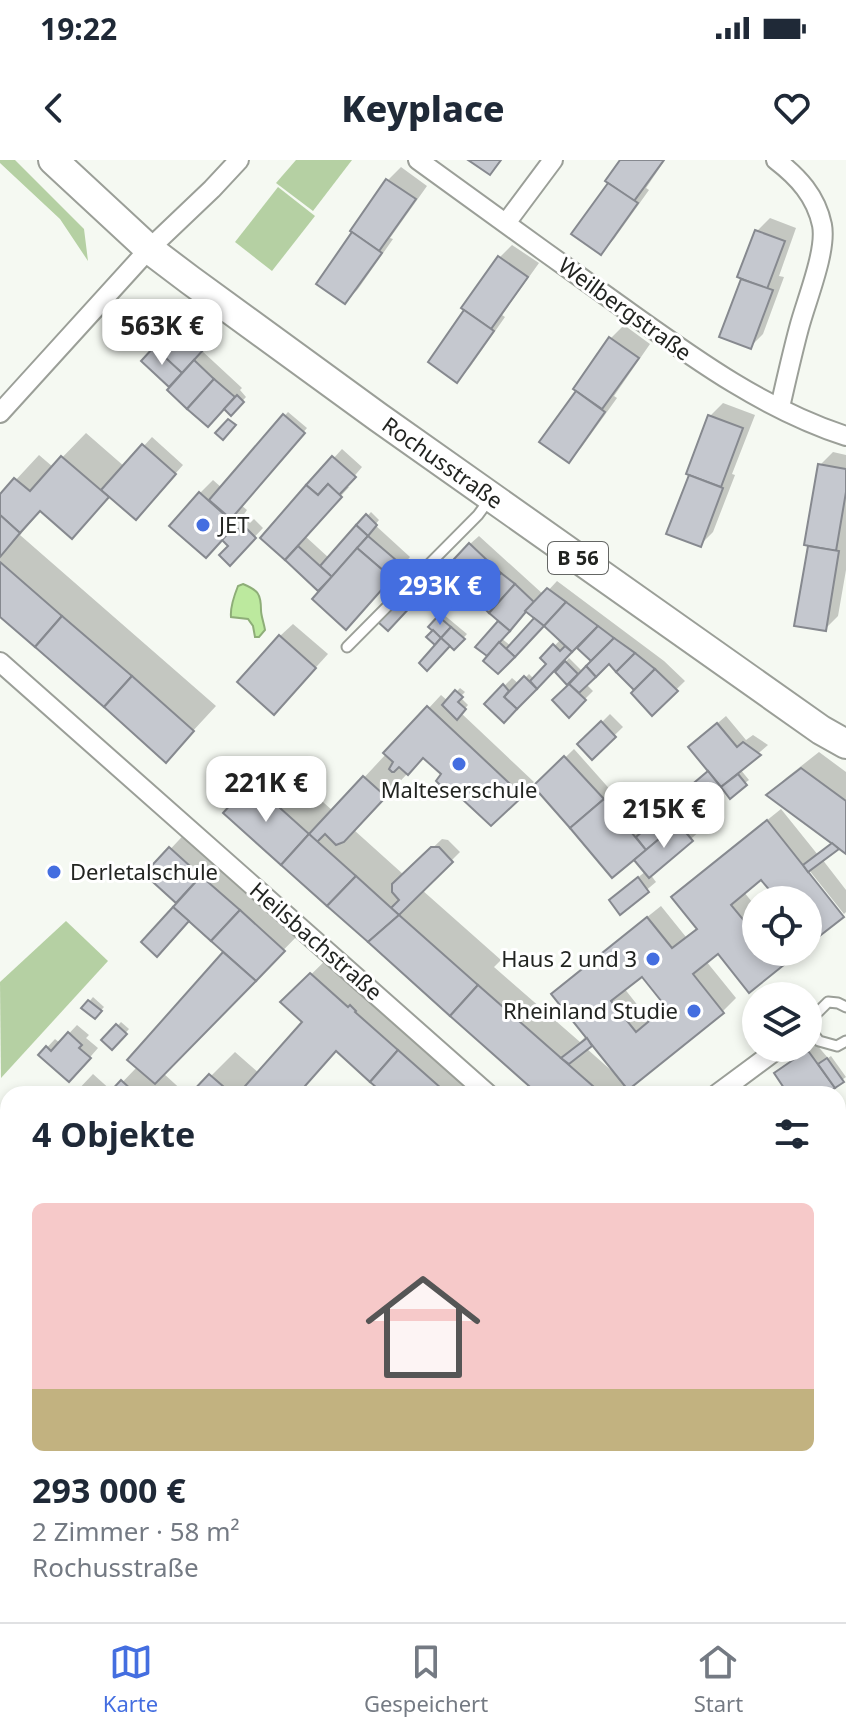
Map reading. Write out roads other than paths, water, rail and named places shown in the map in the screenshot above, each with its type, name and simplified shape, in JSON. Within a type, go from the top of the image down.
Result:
[{"type":"main road","name":"Rochusstraße","points":[[53,160],[149,249],[378,417],[821,730],[846,744]]},
{"type":"street","points":[[0,413],[149,249],[239,160]]},
{"type":"street","name":"Weilbergstraße","points":[[418,160],[705,366],[765,401],[846,436]]},
{"type":"street","points":[[506,223],[553,160]]},
{"type":"street","points":[[776,160],[797,176],[816,206],[823,228],[821,252],[780,407]]},
{"type":"street","name":"Heilsbachstraße","points":[[0,662],[479,1086]]},
{"type":"street","points":[[728,1086],[760,1062]]},
{"type":"lane","points":[[347,647],[478,515],[492,497]]},
{"type":"lane","points":[[822,1008],[828,1002],[846,1007]]},
{"type":"lane","points":[[822,1042],[837,1046],[846,1041]]},
{"type":"place","name":"JET","points":[[203,525]]},
{"type":"place","name":"Malteserschule","points":[[459,764]]},
{"type":"place","name":"Derletalschule","points":[[54,872]]},
{"type":"place","name":"Haus 2 und 3","points":[[653,959]]},
{"type":"place","name":"Rheinland Studie","points":[[694,1011]]}]
